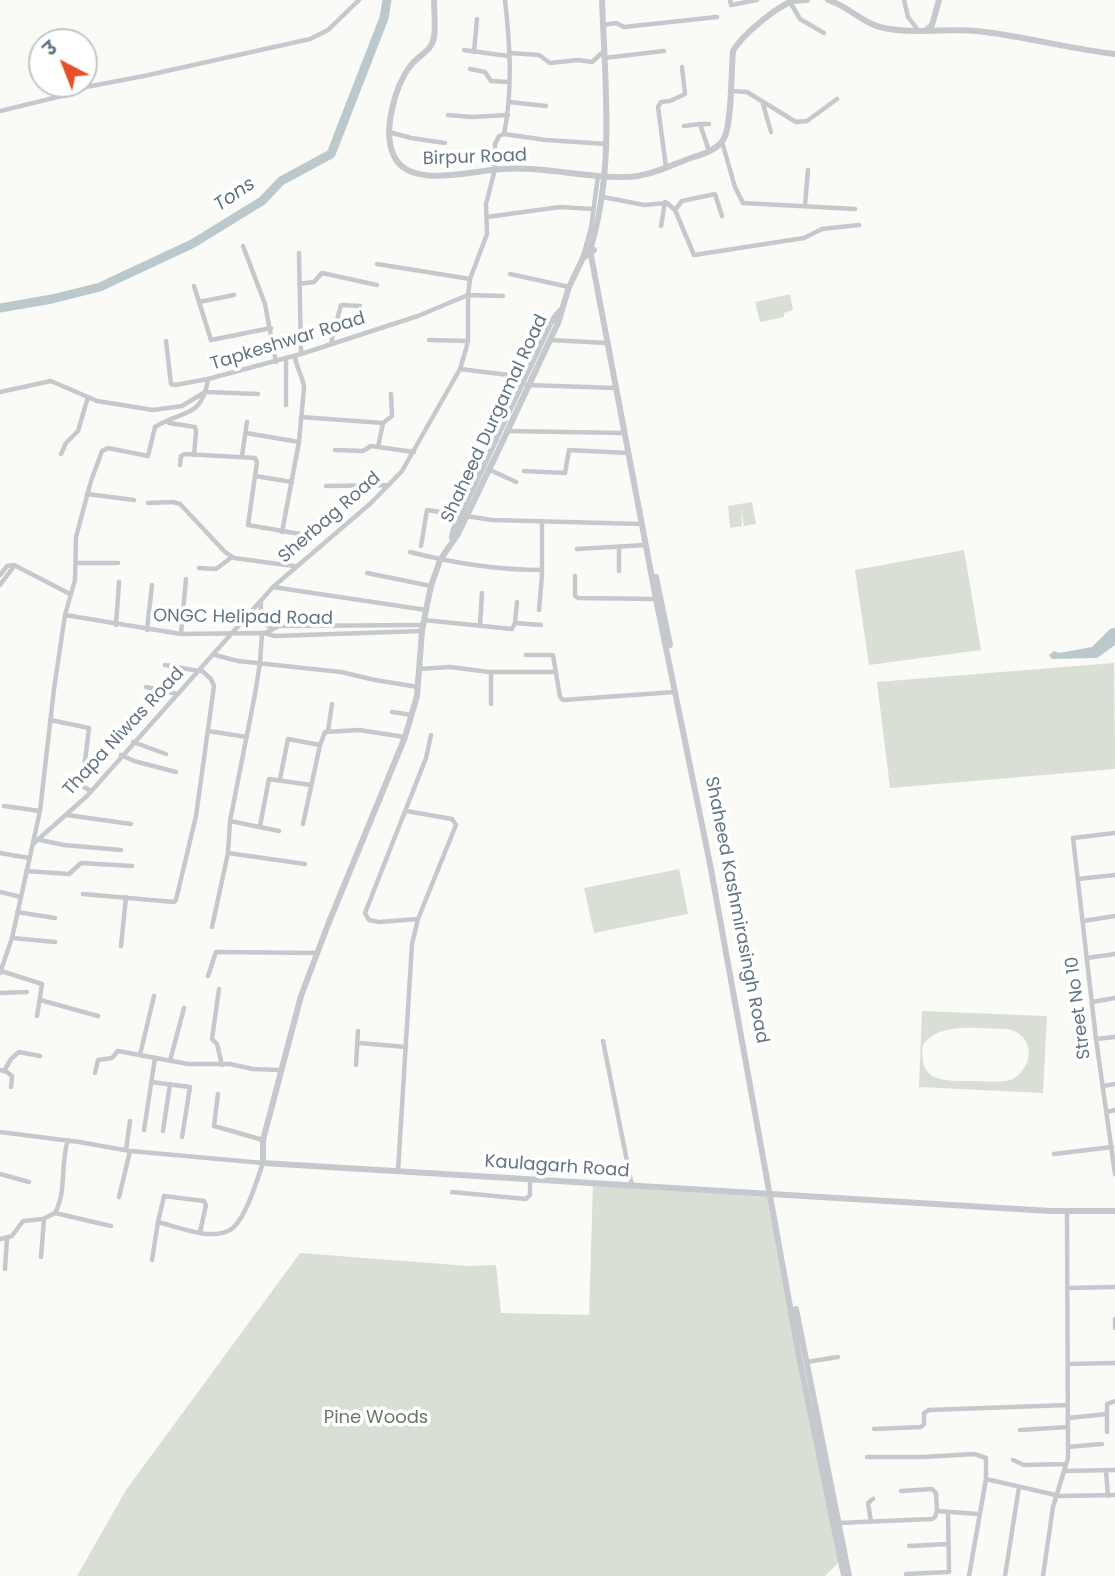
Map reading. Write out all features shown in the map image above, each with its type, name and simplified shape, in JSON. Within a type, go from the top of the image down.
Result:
[{"type":"street","points":[[0,111],[70,94],[86,87],[310,39],[328,30],[359,0]]},
{"type":"street","points":[[434,0],[434,37],[429,48],[405,73],[389,120],[389,132],[445,143]]},
{"type":"street","points":[[504,134],[509,102],[505,0]]},
{"type":"street","points":[[583,257],[607,144],[602,0]]},
{"type":"street","points":[[730,0],[731,5],[757,0]]},
{"type":"street","points":[[807,0],[790,2],[757,26],[735,47],[727,130],[722,142],[742,202],[855,209]]},
{"type":"street","points":[[828,0],[845,7],[869,24],[884,28],[996,33],[1115,54]]},
{"type":"street","points":[[841,0],[845,7]]},
{"type":"street","points":[[904,0],[908,17],[921,31]]},
{"type":"street","points":[[921,31],[933,22],[939,0]]},
{"type":"street","points":[[790,2],[798,17],[824,33]]},
{"type":"street","points":[[603,25],[616,23],[625,27],[717,17]]},
{"type":"street","points":[[474,52],[477,19]]},
{"type":"street","points":[[464,50],[539,54],[548,62],[555,63],[578,60],[592,62],[604,54],[664,51]]},
{"type":"street","points":[[666,167],[658,107],[661,102],[685,94],[682,67]]},
{"type":"street","points":[[470,69],[485,72],[491,81],[509,82]]},
{"type":"street","points":[[730,91],[747,92],[787,118],[801,122],[820,113],[837,99]]},
{"type":"street","points":[[509,102],[546,106]]},
{"type":"street","points":[[762,103],[771,132]]},
{"type":"street","points":[[448,114],[472,117],[508,115]]},
{"type":"street","points":[[700,124],[709,151]]},
{"type":"street","points":[[684,126],[709,124]]},
{"type":"street","name":"Birpur Road","points":[[389,132],[394,156],[402,167],[417,175],[495,169],[602,176],[644,175],[709,151],[722,142]]},
{"type":"street","points":[[503,296],[468,295],[470,279],[484,244],[486,204],[495,169],[495,144],[499,136],[504,134],[607,144]]},
{"type":"street","points":[[805,205],[808,170]]},
{"type":"street","points":[[592,248],[603,197],[602,176]]},
{"type":"street","points":[[675,210],[682,201],[715,194],[722,216]]},
{"type":"street","points":[[603,197],[643,205],[665,202],[675,210],[694,255],[804,238],[820,229],[859,225]]},
{"type":"street","points":[[661,226],[665,202]]},
{"type":"street","points":[[486,217],[560,207],[593,209]]},
{"type":"street","points":[[243,246],[265,304],[276,362]]},
{"type":"street","name":"Shaheed Durgamal Road","points":[[263,1163],[263,1140],[301,996],[412,715],[418,687],[423,625],[431,586],[440,560],[452,538],[458,534],[463,517],[526,382],[558,323],[569,287],[583,257],[592,248]]},
{"type":"street","name":"Shaheed Kashmirasingh Road","points":[[592,248],[656,599],[710,864],[846,1576]]},
{"type":"street","name":"Shaheed Kashmirasingh Road","points":[[592,248],[714,863],[800,1362],[836,1524]]},
{"type":"street","points":[[299,253],[301,354]]},
{"type":"street","points":[[377,264],[470,279]]},
{"type":"street","points":[[299,284],[314,282],[322,273],[377,285]]},
{"type":"street","points":[[510,274],[569,287]]},
{"type":"street","points":[[194,286],[211,340],[271,328]]},
{"type":"street","points":[[199,302],[234,295]]},
{"type":"street","name":"Sherbag Road","points":[[233,635],[273,587],[390,485],[414,452],[460,369],[468,341],[468,295]]},
{"type":"street","name":"Tapkeshwar Road","points":[[0,391],[51,381],[88,397],[134,408],[170,409],[192,401],[206,392],[208,379],[286,359],[418,316],[468,295]]},
{"type":"street","points":[[330,344],[341,305],[360,306]]},
{"type":"street","points":[[429,340],[468,341]]},
{"type":"street","points":[[547,340],[608,343]]},
{"type":"street","points":[[166,341],[171,384],[208,379]]},
{"type":"street","points":[[282,532],[299,442],[301,417],[303,380],[295,356]]},
{"type":"street","points":[[286,359],[286,405]]},
{"type":"street","points":[[460,369],[526,382],[617,388]]},
{"type":"street","points":[[37,1016],[41,982],[0,971],[12,938],[40,811],[65,615],[77,563],[76,537],[102,451],[107,448],[148,456],[155,427],[196,408],[206,392],[258,394]]},
{"type":"street","points":[[378,447],[383,423],[392,416],[391,394]]},
{"type":"street","points":[[61,454],[66,443],[78,431],[88,397]]},
{"type":"street","points":[[301,417],[383,423]]},
{"type":"street","points":[[242,456],[247,422]]},
{"type":"street","points":[[167,423],[195,427],[194,455]]},
{"type":"street","points":[[504,431],[625,433]]},
{"type":"street","points":[[246,433],[299,442]]},
{"type":"street","points":[[335,450],[363,451],[371,446],[414,452]]},
{"type":"street","points":[[524,471],[565,473],[569,450],[629,454]]},
{"type":"street","points":[[180,465],[183,455],[242,456],[256,460],[248,525],[300,534]]},
{"type":"street","points":[[486,468],[516,482]]},
{"type":"street","points":[[255,476],[292,482]]},
{"type":"street","points":[[326,486],[390,485]]},
{"type":"street","points":[[87,494],[134,500]]},
{"type":"street","points":[[148,503],[180,504],[232,557],[295,566]]},
{"type":"street","points":[[421,546],[427,510],[463,517],[642,524]]},
{"type":"street","points":[[538,610],[542,570],[542,521]]},
{"type":"street","points":[[577,549],[646,545]]},
{"type":"street","points":[[619,547],[619,571]]},
{"type":"street","points":[[410,552],[440,560],[542,570]]},
{"type":"street","points":[[198,568],[216,569],[232,557]]},
{"type":"street","points":[[77,563],[118,563]]},
{"type":"street","points":[[0,575],[7,566],[14,565],[70,594]]},
{"type":"street","points":[[0,585],[14,565]]},
{"type":"street","points":[[367,573],[431,586]]},
{"type":"street","points":[[575,576],[575,596],[578,598],[656,599]]},
{"type":"street","points":[[181,634],[186,579]]},
{"type":"street","points":[[116,625],[119,582]]},
{"type":"street","points":[[147,630],[152,586]]},
{"type":"street","points":[[273,587],[426,610]]},
{"type":"street","points":[[480,625],[482,593]]},
{"type":"street","points":[[262,599],[260,621],[272,628]]},
{"type":"street","points":[[212,927],[228,853],[230,821],[260,663],[263,633],[272,628],[372,624],[480,625],[512,629],[517,602]]},
{"type":"street","name":"ONGC Helipad Road","points":[[65,615],[181,634],[263,633],[275,636],[423,625]]},
{"type":"street","points":[[515,624],[541,625]]},
{"type":"street","name":"Thapa Niwas Road","points":[[33,844],[91,792],[121,755],[233,635]]},
{"type":"street","points":[[215,654],[238,661],[341,672],[418,687]]},
{"type":"street","points":[[526,655],[553,654],[560,697],[563,700],[676,692]]},
{"type":"street","points":[[83,894],[174,902],[176,900],[196,816],[213,684],[200,671],[165,665]]},
{"type":"street","points":[[419,669],[450,667],[491,672],[555,672]]},
{"type":"street","points":[[491,672],[491,704]]},
{"type":"street","points":[[146,687],[177,694]]},
{"type":"street","points":[[303,824],[320,745],[328,731],[332,704]]},
{"type":"street","points":[[392,712],[412,715]]},
{"type":"street","points":[[50,720],[89,728],[82,786],[91,792]]},
{"type":"street","points":[[328,731],[359,730],[405,737]]},
{"type":"street","points":[[208,732],[247,737]]},
{"type":"street","points":[[418,919],[379,922],[369,920],[365,913],[426,758],[431,735]]},
{"type":"street","points":[[280,779],[288,739],[320,745]]},
{"type":"street","points":[[133,742],[166,754]]},
{"type":"street","points":[[121,755],[176,772]]},
{"type":"street","points":[[260,826],[268,780],[280,779],[311,785]]},
{"type":"street","points":[[4,806],[40,811]]},
{"type":"street","points":[[398,1171],[412,944],[418,919],[456,822],[406,811]]},
{"type":"street","points":[[66,815],[131,824]]},
{"type":"street","points":[[230,821],[279,831]]},
{"type":"street","name":"Street No 10","points":[[1115,833],[1073,838],[1096,1039],[1115,1174]]},
{"type":"street","points":[[39,840],[121,850]]},
{"type":"street","points":[[0,853],[29,858]]},
{"type":"street","points":[[228,853],[305,864]]},
{"type":"street","points":[[26,871],[69,874],[81,863],[132,866]]},
{"type":"street","points":[[1078,879],[1115,875]]},
{"type":"street","points":[[0,892],[20,897]]},
{"type":"street","points":[[121,946],[126,897]]},
{"type":"street","points":[[17,912],[55,918]]},
{"type":"street","points":[[1083,921],[1115,916]]},
{"type":"street","points":[[12,938],[55,942]]},
{"type":"street","points":[[208,976],[216,952],[317,953]]},
{"type":"street","points":[[1087,958],[1115,954]]},
{"type":"street","points":[[219,989],[212,1039],[217,1044],[222,1065]]},
{"type":"street","points":[[0,993],[27,992]]},
{"type":"street","points":[[140,1055],[154,996]]},
{"type":"street","points":[[1092,1002],[1115,998]]},
{"type":"street","points":[[40,1000],[98,1016]]},
{"type":"street","points":[[170,1061],[184,1008]]},
{"type":"street","points":[[356,1065],[358,1031]]},
{"type":"street","points":[[1096,1039],[1115,1037]]},
{"type":"street","points":[[603,1041],[632,1186]]},
{"type":"street","points":[[359,1043],[406,1047]]},
{"type":"street","points":[[11,1087],[12,1076],[2,1070],[11,1059],[19,1052],[40,1056]]},
{"type":"street","points":[[95,1073],[98,1060],[112,1058],[116,1052],[188,1064],[280,1070]]},
{"type":"street","points":[[144,1130],[155,1058]]},
{"type":"street","points":[[151,1082],[190,1087],[182,1137]]},
{"type":"street","points":[[163,1131],[170,1084]]},
{"type":"street","points":[[1103,1086],[1115,1084]]},
{"type":"street","points":[[218,1094],[214,1126],[263,1140]]},
{"type":"street","points":[[1107,1112],[1115,1110]]},
{"type":"street","points":[[119,1197],[128,1151],[130,1121]]},
{"type":"street","name":"Kaulagarh Road","points":[[0,1132],[128,1151],[263,1163],[1067,1211],[1115,1211]]},
{"type":"street","points":[[55,1213],[62,1187],[62,1163],[68,1140]]},
{"type":"street","points":[[1054,1154],[1112,1147]]},
{"type":"street","points":[[158,1222],[200,1232],[219,1233],[234,1227],[251,1197],[263,1163]]},
{"type":"street","points":[[0,1174],[29,1182]]},
{"type":"street","points":[[452,1192],[526,1199],[530,1195],[530,1180]]},
{"type":"street","points":[[152,1260],[164,1196],[204,1202],[206,1205],[200,1232]]},
{"type":"street","points":[[1043,1576],[1057,1495],[1067,1464],[1067,1211]]},
{"type":"street","points":[[0,1239],[12,1236],[23,1221],[44,1219],[55,1213],[111,1226]]},
{"type":"street","points":[[41,1257],[44,1219]]},
{"type":"street","points":[[5,1269],[7,1238]]},
{"type":"street","points":[[1067,1288],[1115,1287]]},
{"type":"street","points":[[1115,1319],[1115,1328]]},
{"type":"street","points":[[805,1362],[838,1357]]},
{"type":"street","points":[[1068,1364],[1115,1363]]},
{"type":"street","points":[[1107,1432],[1108,1402],[1115,1401]]},
{"type":"street","points":[[874,1429],[921,1427],[924,1423],[923,1413],[929,1410],[1068,1405]]},
{"type":"street","points":[[1068,1418],[1107,1414]]},
{"type":"street","points":[[1020,1430],[1068,1427]]},
{"type":"street","points":[[1068,1447],[1102,1444]]},
{"type":"street","points":[[867,1457],[982,1455],[987,1461],[986,1479],[969,1576]]},
{"type":"street","points":[[1013,1460],[1024,1465],[1067,1464]]},
{"type":"street","points":[[1065,1471],[1115,1470]]},
{"type":"street","points":[[1106,1471],[1108,1496]]},
{"type":"street","points":[[986,1479],[1057,1495],[1115,1495]]},
{"type":"street","points":[[1005,1576],[1019,1488]]},
{"type":"street","points":[[836,1524],[935,1517],[935,1490],[901,1492]]},
{"type":"street","points":[[871,1522],[868,1503],[873,1499]]},
{"type":"street","points":[[937,1511],[979,1514]]},
{"type":"street","points":[[906,1574],[949,1572],[948,1513]]},
{"type":"street","points":[[909,1546],[948,1545]]},
{"type":"green space","points":[[790,294],[793,310],[784,313],[784,317],[760,322],[755,302]]},
{"type":"green space","points":[[752,502],[756,524],[744,526],[741,509],[742,526],[730,528],[728,506]]},
{"type":"green space","points":[[964,550],[981,650],[869,665],[855,570]]},
{"type":"green space","points":[[1114,663],[1115,769],[890,788],[877,682]]},
{"type":"green space","points":[[679,869],[688,914],[594,933],[584,888]]},
{"type":"green space","points":[[922,1011],[1047,1016],[1043,1093],[919,1087]],"holes":[[[961,1028],[1006,1029],[1023,1037],[1029,1052],[1025,1068],[1011,1080],[951,1081],[934,1077],[924,1066],[923,1045],[939,1032]]]},
{"type":"green space","name":"Pine Woods","points":[[593,1183],[770,1194],[841,1560],[825,1576],[77,1576],[126,1490],[300,1253],[469,1266],[496,1265],[501,1313],[589,1315]]},
{"type":"shaded area","points":[[1115,628],[1115,645],[1097,658],[1052,659],[1049,655],[1054,651],[1059,653],[1092,647],[1110,629]]},
{"type":"waterway","name":"Tons","points":[[0,308],[100,287],[192,244],[262,201],[281,181],[331,154],[384,18],[387,0]]}]
